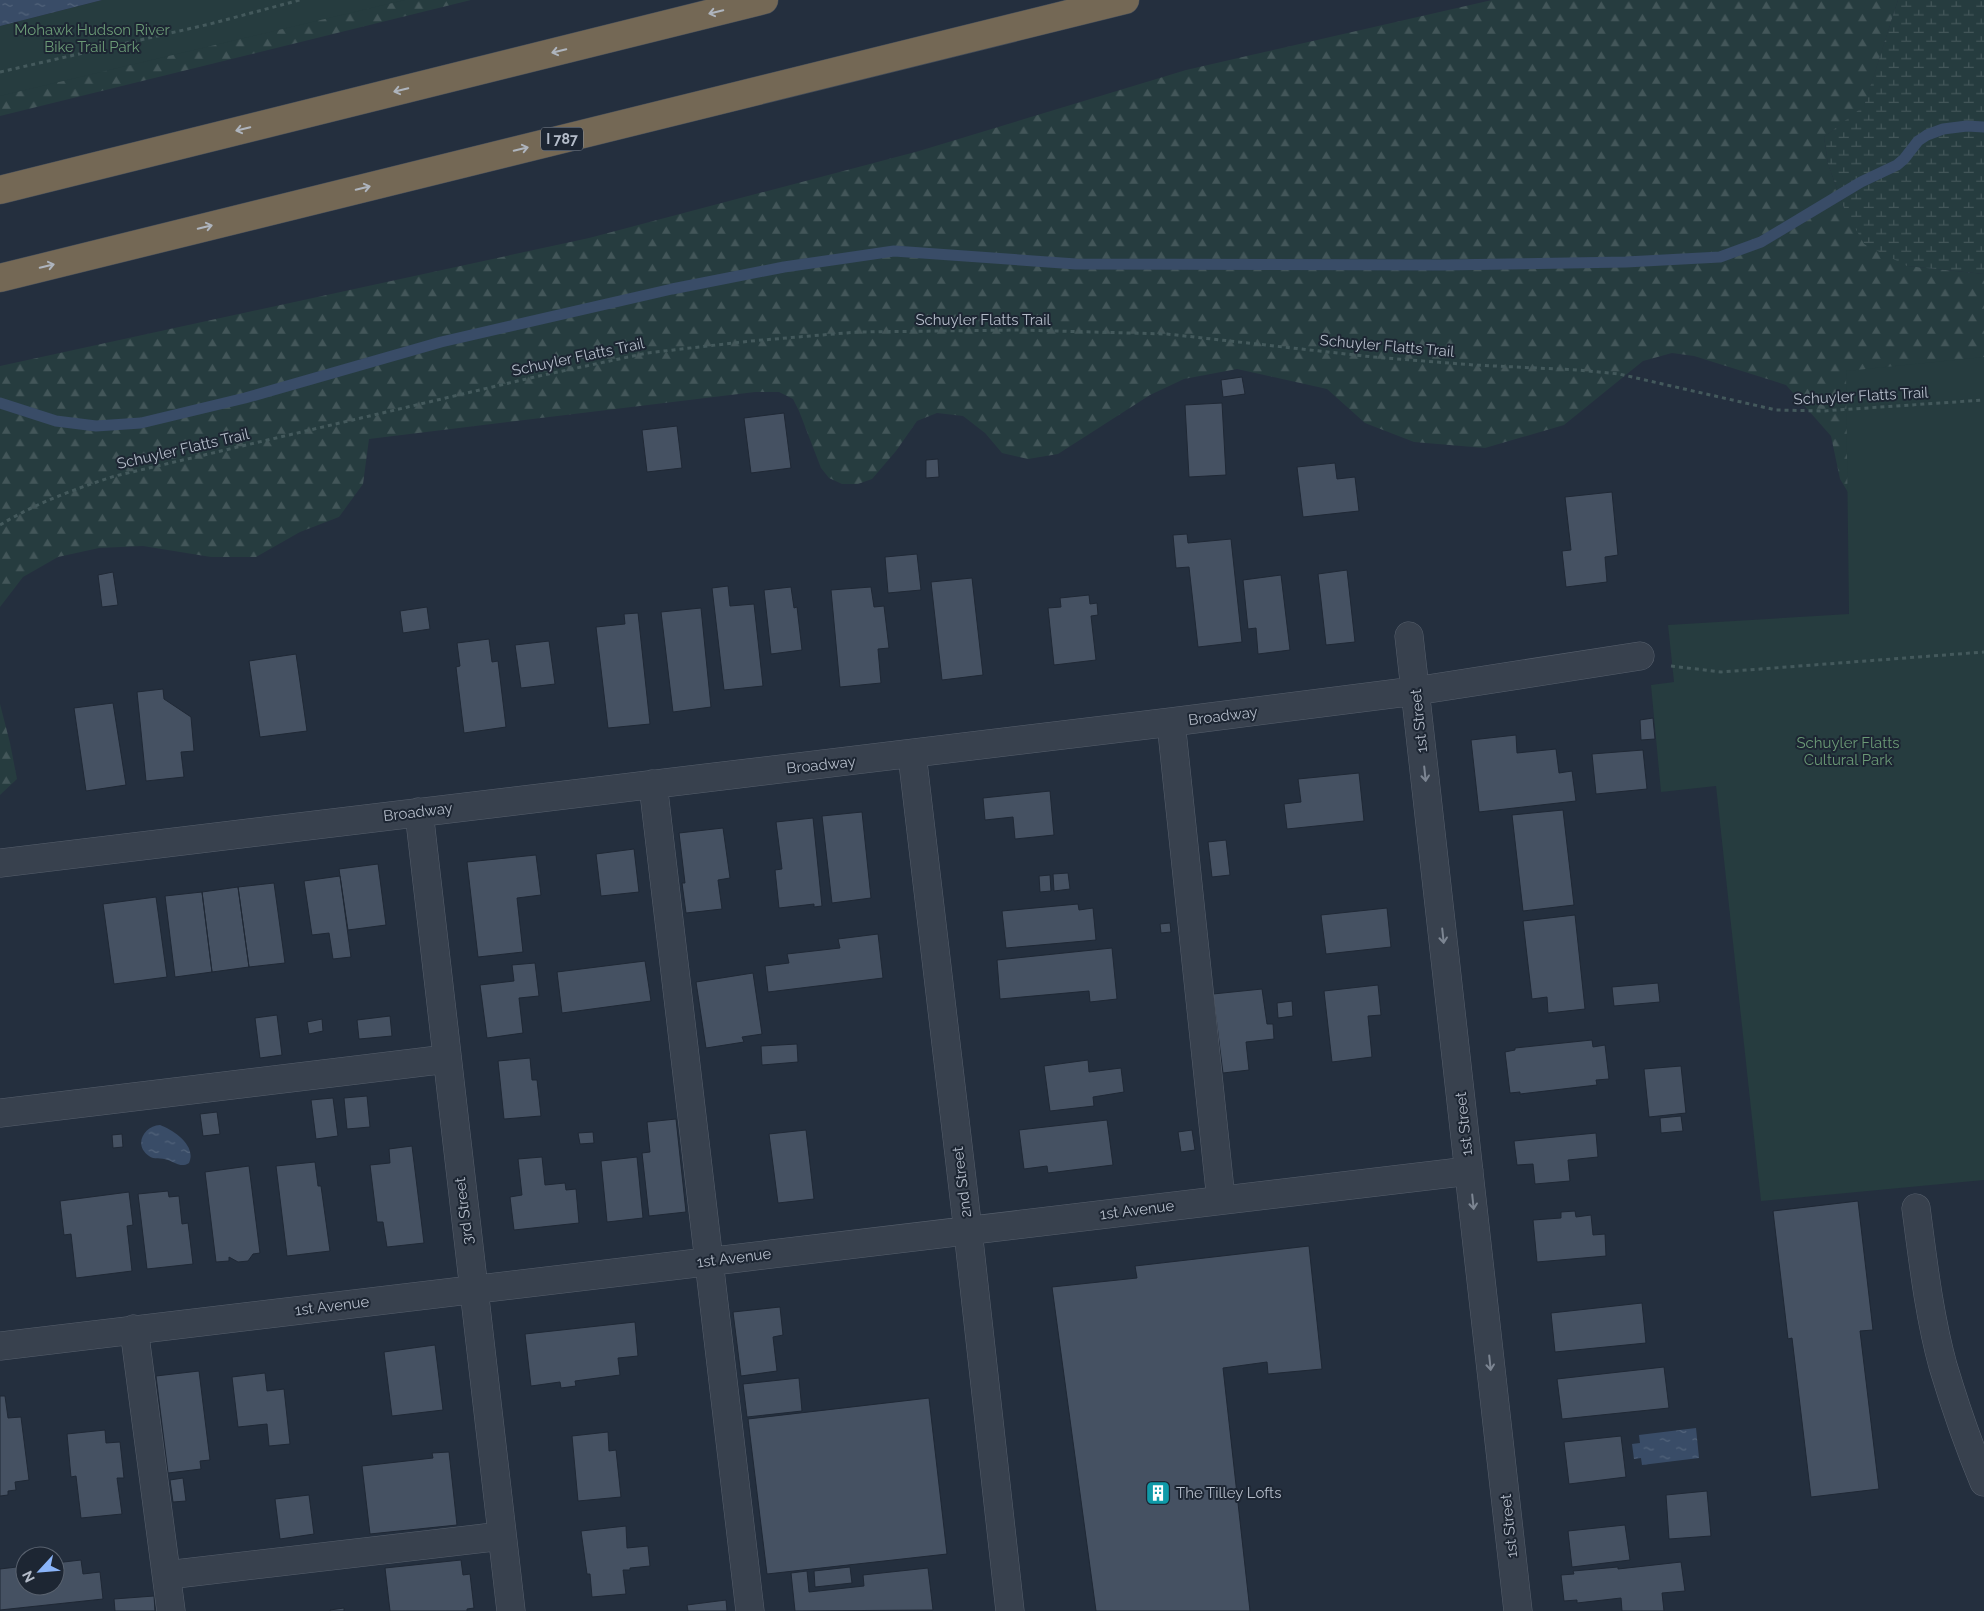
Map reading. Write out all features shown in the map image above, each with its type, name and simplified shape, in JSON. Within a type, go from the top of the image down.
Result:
[{"type":"highway","points":[[0,190],[764,0]]},
{"type":"highway","name":"I 787","points":[[0,278],[1125,0]]},
{"type":"street","name":"1st Street","points":[[1409,636],[1518,1611]]},
{"type":"street","name":"Broadway","points":[[0,863],[1171,722],[1415,691],[1640,656]]},
{"type":"street","points":[[1171,722],[1221,1200]]},
{"type":"street","name":"2nd Street","points":[[912,754],[1010,1611]]},
{"type":"street","points":[[653,784],[750,1611]]},
{"type":"street","name":"3rd Street","points":[[419,812],[511,1611]]},
{"type":"street","points":[[0,1113],[447,1059]]},
{"type":"street","name":"1st Avenue","points":[[0,1346],[1469,1171]]},
{"type":"street","points":[[1916,1208],[1925,1278],[1943,1365],[1968,1442],[1984,1482]]},
{"type":"street","points":[[134,1329],[171,1611]]},
{"type":"street","points":[[166,1575],[502,1536]]},
{"type":"path","points":[[0,72],[210,24],[300,0]]},
{"type":"path","name":"Schuyler Flatts Trail","points":[[0,525],[40,503],[115,476],[539,376],[647,353],[751,341],[857,332],[1019,330],[1168,334],[1373,357],[1618,374],[1784,411],[1823,411],[1984,400]]},
{"type":"path","points":[[1640,656],[1664,665],[1689,670],[1721,672],[1984,652]]},
{"type":"green space","name":"Mohawk Hudson River Bike Trail Park","points":[[102,0],[405,0],[0,96],[0,26]]},
{"type":"green space","points":[[350,0],[471,0],[0,116],[0,85]]},
{"type":"green space","points":[[1492,0],[1898,0],[1864,107],[1824,137],[1828,164],[1844,208],[1907,266],[1984,274],[1984,466],[1863,517],[1840,479],[1831,436],[1786,385],[1694,356],[1672,353],[1643,361],[1564,425],[1485,448],[1414,442],[1365,423],[1327,389],[1237,369],[1184,379],[1150,395],[1058,454],[1028,459],[1002,453],[985,433],[963,416],[937,413],[917,421],[896,451],[872,479],[858,484],[842,484],[829,478],[821,468],[793,399],[779,392],[755,392],[369,439],[363,484],[339,517],[300,532],[256,557],[211,557],[143,546],[99,548],[58,557],[23,577],[0,607],[0,366],[589,238],[919,151],[1186,70]]},
{"type":"green space","points":[[1898,0],[1984,0],[1984,274],[1907,266],[1864,244],[1844,208],[1828,164],[1824,137],[1864,106]]},
{"type":"green space","name":"Schuyler Flatts Cultural Park","points":[[1984,357],[1984,1180],[1761,1201],[1716,786],[1661,792],[1651,685],[1674,682],[1668,625],[1849,614],[1846,371]]},
{"type":"green space","points":[[0,704],[17,779],[0,795]]},
{"type":"water","points":[[0,0],[102,0],[0,26]]},
{"type":"water","points":[[160,1125],[172,1131],[187,1145],[191,1157],[189,1163],[178,1164],[165,1159],[151,1157],[144,1152],[141,1142],[142,1137],[149,1129]]},
{"type":"water","points":[[1696,1428],[1699,1458],[1642,1465],[1641,1458],[1634,1459],[1632,1444],[1640,1443],[1639,1435]]},
{"type":"building","points":[[1242,377],[1245,394],[1223,397],[1221,380]]},
{"type":"building","points":[[1222,403],[1226,475],[1189,477],[1185,405]]},
{"type":"building","points":[[784,413],[791,468],[751,473],[744,418]]},
{"type":"building","points":[[677,426],[682,468],[647,472],[642,430]]},
{"type":"building","points":[[938,459],[939,477],[926,478],[926,460]]},
{"type":"building","points":[[1335,463],[1337,479],[1355,477],[1359,511],[1303,517],[1297,467]]},
{"type":"building","points":[[1612,492],[1618,555],[1605,557],[1607,582],[1566,587],[1562,551],[1571,550],[1565,497]]},
{"type":"building","points":[[1187,534],[1188,543],[1231,539],[1242,642],[1198,647],[1189,567],[1176,568],[1173,535]]},
{"type":"building","points":[[917,554],[921,590],[888,593],[885,557]]},
{"type":"building","points":[[1347,570],[1355,642],[1326,645],[1318,574]]},
{"type":"building","points":[[113,572],[118,605],[102,607],[98,575]]},
{"type":"building","points":[[1281,575],[1290,650],[1258,654],[1256,628],[1248,629],[1243,580]]},
{"type":"building","points":[[972,578],[983,675],[942,680],[931,582]]},
{"type":"building","points":[[728,586],[730,606],[754,604],[763,686],[724,690],[712,588]]},
{"type":"building","points":[[791,587],[794,608],[797,607],[802,650],[771,654],[764,590]]},
{"type":"building","points":[[871,587],[874,607],[884,606],[889,648],[878,649],[881,683],[840,687],[831,590]]},
{"type":"building","points":[[1089,595],[1090,604],[1097,603],[1098,615],[1091,616],[1096,660],[1054,665],[1048,608],[1061,607],[1060,598]]},
{"type":"building","points":[[427,607],[430,629],[403,633],[400,611]]},
{"type":"building","points":[[701,608],[711,707],[673,712],[661,612]]},
{"type":"building","points":[[638,613],[650,724],[608,728],[596,627],[625,624],[624,614]]},
{"type":"building","points":[[489,639],[492,662],[498,661],[506,727],[464,733],[456,667],[460,666],[457,643]]},
{"type":"building","points":[[549,641],[555,684],[521,688],[515,645]]},
{"type":"building","points":[[296,654],[307,731],[260,737],[249,661]]},
{"type":"building","points":[[163,689],[164,699],[191,717],[194,751],[181,752],[184,777],[146,781],[137,692]]},
{"type":"building","points":[[113,703],[126,785],[86,791],[74,708]]},
{"type":"building","points":[[1653,718],[1655,739],[1641,740],[1640,720]]},
{"type":"building","points":[[1516,735],[1517,753],[1556,749],[1559,773],[1572,771],[1576,801],[1479,812],[1471,740]]},
{"type":"building","points":[[1643,750],[1647,789],[1596,794],[1592,754]]},
{"type":"building","points":[[1359,773],[1364,821],[1287,829],[1284,804],[1301,802],[1298,779]]},
{"type":"building","points":[[1050,791],[1054,835],[1015,839],[1013,817],[985,820],[983,798]]},
{"type":"building","points":[[1563,810],[1574,905],[1523,911],[1512,815]]},
{"type":"building","points":[[862,812],[871,898],[832,903],[822,816]]},
{"type":"building","points":[[813,818],[822,906],[814,907],[814,904],[779,908],[775,870],[782,869],[776,822]]},
{"type":"building","points":[[723,828],[730,878],[718,880],[722,909],[686,913],[682,883],[685,883],[679,833]]},
{"type":"building","points":[[1226,840],[1230,875],[1212,877],[1208,842]]},
{"type":"building","points":[[634,849],[639,892],[601,896],[596,854]]},
{"type":"building","points":[[536,855],[541,895],[517,898],[523,952],[478,957],[467,862]]},
{"type":"building","points":[[378,864],[386,925],[348,930],[339,869]]},
{"type":"building","points":[[1068,873],[1070,889],[1054,891],[1053,874]]},
{"type":"building","points":[[1050,875],[1051,891],[1040,892],[1039,876]]},
{"type":"building","points":[[340,876],[351,957],[333,959],[329,933],[312,935],[304,881]]},
{"type":"building","points":[[274,883],[285,963],[249,967],[238,887]]},
{"type":"building","points":[[238,887],[249,967],[212,972],[202,892]]},
{"type":"building","points":[[202,892],[212,972],[175,977],[165,896]]},
{"type":"building","points":[[156,897],[167,977],[114,984],[103,904]]},
{"type":"building","points":[[1078,904],[1079,910],[1093,908],[1096,940],[1006,948],[1002,911]]},
{"type":"building","points":[[1387,908],[1391,947],[1326,954],[1321,915]]},
{"type":"building","points":[[1575,915],[1585,1009],[1548,1013],[1547,997],[1532,999],[1523,921]]},
{"type":"building","points":[[1170,923],[1171,932],[1161,933],[1160,924]]},
{"type":"building","points":[[878,934],[883,978],[768,992],[765,966],[789,963],[787,954],[840,948],[838,939]]},
{"type":"building","points":[[1112,948],[1117,999],[1090,1002],[1089,991],[1000,999],[997,960]]},
{"type":"building","points":[[645,961],[651,1001],[562,1013],[557,972]]},
{"type":"building","points":[[535,963],[539,996],[519,998],[523,1033],[487,1038],[480,985],[514,981],[512,965]]},
{"type":"building","points":[[753,973],[762,1034],[742,1037],[744,1042],[706,1048],[696,982]]},
{"type":"building","points":[[1658,983],[1660,1002],[1614,1006],[1612,987]]},
{"type":"building","points":[[1378,985],[1381,1015],[1368,1016],[1372,1057],[1332,1062],[1324,991]]},
{"type":"building","points":[[1262,989],[1267,1024],[1273,1024],[1274,1039],[1246,1042],[1249,1070],[1223,1073],[1213,994]]},
{"type":"building","points":[[1292,1001],[1293,1016],[1278,1018],[1277,1003]]},
{"type":"building","points":[[277,1015],[282,1055],[260,1058],[255,1018]]},
{"type":"building","points":[[390,1016],[392,1036],[359,1039],[357,1020]]},
{"type":"building","points":[[322,1019],[323,1031],[309,1034],[307,1022]]},
{"type":"building","points":[[1592,1040],[1593,1047],[1605,1045],[1609,1079],[1596,1080],[1597,1085],[1520,1094],[1520,1092],[1510,1093],[1505,1052],[1515,1050],[1515,1048]]},
{"type":"building","points":[[797,1044],[798,1062],[762,1065],[761,1046]]},
{"type":"building","points":[[530,1058],[532,1080],[537,1080],[541,1116],[504,1119],[498,1061]]},
{"type":"building","points":[[1088,1060],[1089,1072],[1121,1068],[1124,1092],[1093,1097],[1094,1106],[1050,1111],[1044,1066]]},
{"type":"building","points":[[1681,1066],[1686,1113],[1649,1117],[1644,1069]]},
{"type":"building","points":[[367,1096],[370,1127],[347,1129],[344,1098]]},
{"type":"building","points":[[333,1098],[338,1136],[316,1139],[311,1100]]},
{"type":"building","points":[[217,1112],[220,1134],[203,1136],[200,1114]]},
{"type":"building","points":[[1681,1116],[1683,1131],[1661,1133],[1660,1118]]},
{"type":"building","points":[[676,1119],[686,1212],[649,1216],[642,1153],[650,1152],[647,1122]]},
{"type":"building","points":[[1107,1120],[1113,1165],[1048,1173],[1047,1166],[1024,1169],[1019,1130]]},
{"type":"building","points":[[806,1130],[814,1199],[778,1203],[769,1134]]},
{"type":"building","points":[[1192,1130],[1195,1150],[1181,1152],[1178,1132]]},
{"type":"building","points":[[593,1132],[594,1143],[580,1144],[578,1133]]},
{"type":"building","points":[[1596,1133],[1598,1157],[1568,1160],[1570,1181],[1535,1184],[1533,1164],[1517,1165],[1514,1141]]},
{"type":"building","points":[[122,1134],[123,1147],[113,1148],[112,1135]]},
{"type":"building","points":[[412,1146],[424,1243],[387,1247],[383,1222],[377,1222],[370,1165],[390,1163],[389,1149]]},
{"type":"building","points":[[542,1157],[545,1185],[565,1183],[566,1190],[576,1189],[579,1223],[514,1230],[510,1197],[522,1195],[518,1159]]},
{"type":"building","points":[[637,1157],[643,1218],[607,1222],[601,1161]]},
{"type":"building","points":[[315,1162],[318,1186],[321,1186],[330,1251],[287,1256],[276,1166]]},
{"type":"building","points":[[249,1166],[260,1253],[253,1254],[248,1261],[238,1262],[229,1257],[229,1261],[216,1262],[205,1172]]},
{"type":"building","points":[[168,1191],[169,1197],[179,1196],[182,1224],[188,1223],[193,1264],[147,1269],[138,1194]]},
{"type":"building","points":[[129,1192],[133,1225],[127,1226],[132,1271],[76,1278],[71,1234],[64,1235],[60,1201]]},
{"type":"building","points":[[1858,1201],[1873,1330],[1860,1331],[1879,1489],[1811,1497],[1792,1338],[1788,1339],[1773,1211]]},
{"type":"building","points":[[1575,1211],[1576,1217],[1591,1215],[1593,1235],[1605,1234],[1606,1256],[1537,1262],[1533,1220],[1561,1218],[1561,1212]]},
{"type":"building","name":"The Tilley Lofts","points":[[1309,1246],[1322,1369],[1268,1374],[1267,1362],[1223,1368],[1250,1611],[1096,1611],[1052,1287],[1137,1278],[1135,1266]]},
{"type":"building","points":[[1642,1303],[1646,1343],[1555,1352],[1551,1313]]},
{"type":"building","points":[[780,1307],[783,1335],[773,1337],[777,1371],[741,1376],[733,1312]]},
{"type":"building","points":[[635,1322],[638,1356],[618,1358],[620,1375],[575,1381],[576,1386],[561,1388],[560,1382],[531,1386],[525,1334]]},
{"type":"building","points":[[435,1345],[443,1410],[392,1416],[384,1352]]},
{"type":"building","points":[[1664,1367],[1669,1408],[1562,1419],[1557,1379]]},
{"type":"building","points":[[199,1371],[210,1460],[200,1461],[201,1469],[168,1473],[156,1376]]},
{"type":"building","points":[[265,1373],[267,1391],[284,1389],[290,1444],[269,1446],[267,1424],[238,1427],[232,1377]]},
{"type":"building","points":[[799,1378],[802,1411],[747,1417],[743,1384]]},
{"type":"building","points":[[0,1396],[5,1396],[8,1418],[21,1417],[29,1480],[15,1482],[16,1490],[8,1491],[8,1495],[0,1496]]},
{"type":"building","points":[[929,1398],[947,1554],[767,1574],[748,1419]]},
{"type":"building","points":[[105,1430],[106,1443],[120,1442],[124,1478],[117,1478],[122,1514],[81,1518],[76,1476],[71,1477],[67,1434]]},
{"type":"building","points":[[608,1432],[609,1451],[616,1450],[621,1497],[578,1501],[572,1436]]},
{"type":"building","points":[[1621,1436],[1626,1477],[1569,1484],[1564,1442]]},
{"type":"building","points":[[449,1452],[457,1525],[370,1534],[362,1466],[433,1458],[432,1453]]},
{"type":"building","points":[[183,1478],[186,1501],[173,1502],[170,1480]]},
{"type":"building","points":[[1707,1491],[1711,1536],[1669,1539],[1666,1495]]},
{"type":"building","points":[[309,1495],[314,1534],[280,1539],[275,1499]]},
{"type":"building","points":[[1625,1525],[1630,1560],[1572,1567],[1568,1531]]},
{"type":"building","points":[[626,1526],[627,1548],[648,1546],[650,1566],[623,1570],[626,1594],[592,1597],[590,1574],[587,1574],[581,1531]]},
{"type":"building","points":[[81,1560],[83,1574],[100,1572],[103,1599],[0,1610],[0,1569],[15,1567],[15,1596],[65,1596],[65,1562]]},
{"type":"building","points":[[461,1560],[463,1575],[470,1574],[474,1608],[467,1609],[467,1611],[390,1611],[385,1568]]},
{"type":"building","points":[[1681,1562],[1685,1591],[1662,1593],[1664,1611],[1622,1611],[1621,1598],[1577,1603],[1577,1600],[1564,1601],[1561,1575],[1574,1574],[1573,1571],[1618,1567],[1618,1569]]},
{"type":"building","points":[[850,1567],[852,1583],[815,1587],[814,1571]]},
{"type":"building","points":[[928,1568],[933,1610],[795,1611],[791,1573],[807,1571],[809,1592],[864,1586],[863,1575]]},
{"type":"building","points":[[154,1596],[155,1611],[115,1611],[114,1599]]},
{"type":"building","points":[[726,1600],[727,1611],[688,1611],[687,1605]]},
{"type":"building","points":[[344,1608],[344,1611],[330,1611],[330,1610]]},
{"type":"waterway","points":[[0,403],[56,421],[96,426],[141,423],[245,398],[441,342],[672,289],[784,267],[894,251],[1076,264],[1443,265],[1626,262],[1720,257],[1761,242],[1861,182],[1897,165],[1918,141],[1927,135],[1943,129],[1967,126],[1984,127]]},
{"type":"place","name":"The Tilley Lofts","points":[[1158,1493]]}]
